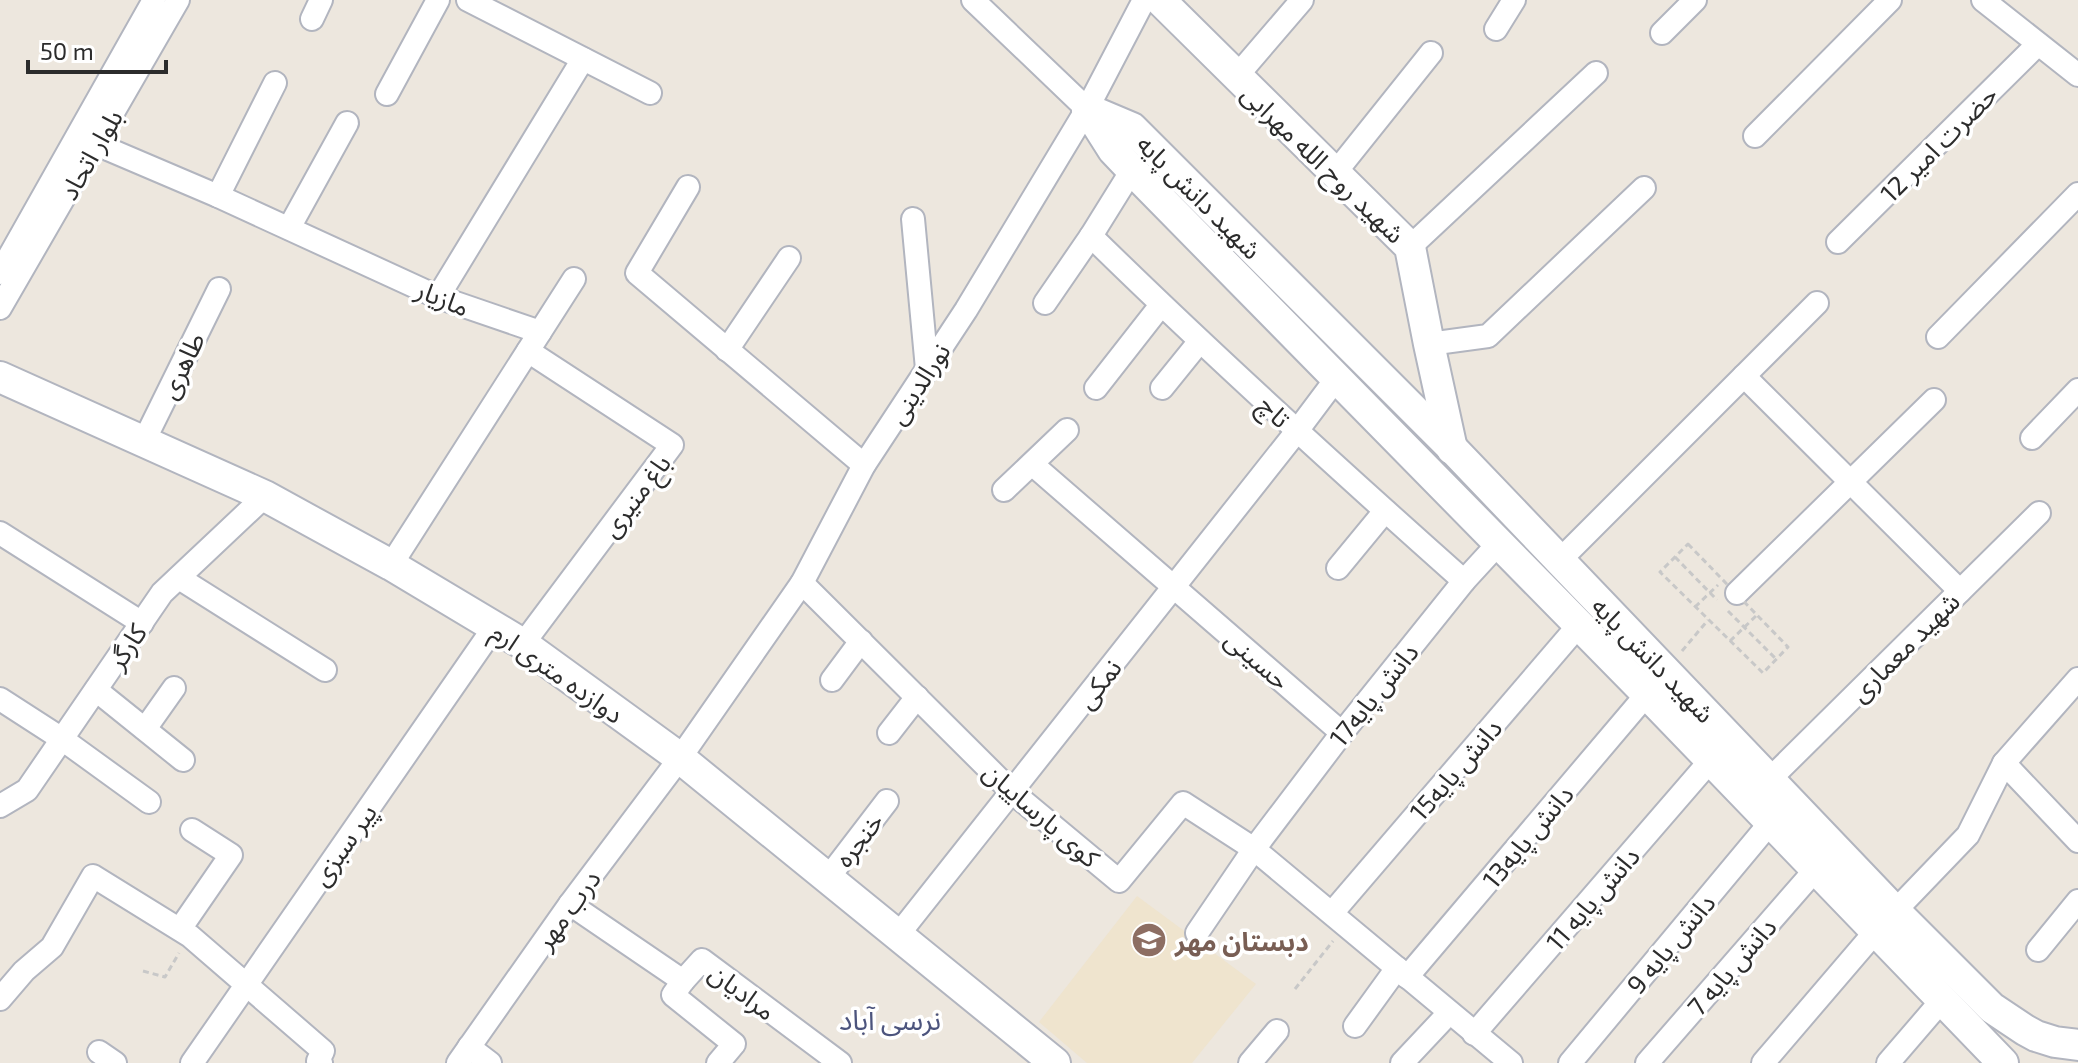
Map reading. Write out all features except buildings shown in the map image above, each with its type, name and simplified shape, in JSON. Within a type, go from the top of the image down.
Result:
[{"type":"street","name":"بلوار اتحاد","points":[[0,273],[154,0]]},
{"type":"street","name":"بلوار اتحاد","points":[[0,308],[178,0]]},
{"type":"street","points":[[387,94],[438,0]]},
{"type":"street","points":[[468,0],[650,93]]},
{"type":"street","points":[[512,22],[518,0]]},
{"type":"street","points":[[973,0],[1087,109]]},
{"type":"street","name":"نورالدینی","points":[[680,758],[802,583],[864,465],[966,310],[1087,109],[1144,0]]},
{"type":"street","name":"شهید روح الله مهرابی","points":[[1160,0],[1410,247],[1453,449]]},
{"type":"street","points":[[1236,77],[1302,0]]},
{"type":"street","points":[[1496,29],[1514,0]]},
{"type":"street","points":[[1662,33],[1695,0]]},
{"type":"street","points":[[1755,136],[1890,0]]},
{"type":"street","points":[[1990,2],[2078,75]]},
{"type":"street","name":"حضرت امیر 12","points":[[1838,242],[2038,44]]},
{"type":"street","points":[[1335,173],[1431,53]]},
{"type":"street","points":[[438,297],[583,59]]},
{"type":"street","points":[[1410,247],[1596,73]]},
{"type":"street","points":[[218,196],[275,83]]},
{"type":"street","name":"شهید دانش پایه","points":[[1087,109],[1113,150],[1132,170],[1816,869],[1992,1008],[2036,1036],[2078,1045]]},
{"type":"street","name":"شهید دانش پایه","points":[[1087,109],[1132,128],[1453,449],[1770,779],[1885,921],[1943,999],[2000,1062]]},
{"type":"street","points":[[289,228],[347,123]]},
{"type":"street","name":"مازیار","points":[[96,144],[289,228],[534,342]]},
{"type":"street","points":[[1045,303],[1132,170]]},
{"type":"street","points":[[688,187],[637,273],[864,465]]},
{"type":"street","points":[[1429,344],[1488,336],[1644,188]]},
{"type":"street","points":[[1938,337],[2078,194]]},
{"type":"street","points":[[913,219],[927,369]]},
{"type":"street","name":"تاچ","points":[[1091,236],[1297,431],[1464,581]]},
{"type":"street","points":[[727,350],[789,258]]},
{"type":"street","points":[[391,565],[574,279]]},
{"type":"street","name":"طاهری","points":[[144,441],[219,289]]},
{"type":"street","points":[[1560,560],[1817,303]]},
{"type":"street","points":[[1096,388],[1161,305]]},
{"type":"street","points":[[1162,388],[1200,341]]},
{"type":"street","name":"باغ منیری","points":[[523,644],[672,445],[534,342]]},
{"type":"street","points":[[1744,376],[1960,591]]},
{"type":"street","name":"دوازده متری ارم","points":[[0,377],[265,496],[391,565],[523,644],[680,758],[898,935],[1041,1059]]},
{"type":"street","name":"نمکی","points":[[898,935],[1336,379]]},
{"type":"street","points":[[2032,438],[2078,390]]},
{"type":"street","points":[[1730,587],[1850,482],[1934,400]]},
{"type":"street","points":[[1004,490],[1067,430]]},
{"type":"street","points":[[1428,473],[1453,449]]},
{"type":"street","name":"حسینی","points":[[1032,464],[1342,733]]},
{"type":"street","name":"کارگر","points":[[0,806],[27,790],[162,593],[265,496]]},
{"type":"street","points":[[1338,568],[1385,511]]},
{"type":"street","name":"شهید معماری","points":[[1770,779],[2039,513]]},
{"type":"street","points":[[0,533],[142,623]]},
{"type":"street","name":"دانش پایه17","points":[[1197,933],[1254,849],[1342,733],[1464,581],[1498,544]]},
{"type":"street","points":[[179,578],[325,670]]},
{"type":"street","name":"کوی پارساییان","points":[[802,583],[1012,792],[1119,881],[1183,803],[1254,849],[1511,1063]]},
{"type":"street","name":"پیر سبزی","points":[[192,1063],[495,626]]},
{"type":"street","name":"دانش پایه15","points":[[1339,919],[1578,626]]},
{"type":"street","points":[[832,680],[861,641]]},
{"type":"street","points":[[1763,1063],[1885,921],[1968,835],[2004,763],[2078,679]]},
{"type":"street","points":[[145,729],[174,688]]},
{"type":"street","points":[[96,690],[183,760]]},
{"type":"street","name":"دانش پایه13","points":[[1355,1026],[1647,694]]},
{"type":"street","points":[[889,733],[917,697]]},
{"type":"street","points":[[0,699],[149,802]]},
{"type":"street","name":"درب مهر","points":[[463,1055],[570,904],[680,758]]},
{"type":"street","name":"دانش پایه 11","points":[[1474,1034],[1710,761]]},
{"type":"street","points":[[2004,763],[2078,841]]},
{"type":"street","name":"خنجره","points":[[828,878],[887,801]]},
{"type":"street","name":"دانش پایه 9","points":[[1570,1063],[1770,823]]},
{"type":"street","points":[[185,932],[231,855],[192,830]]},
{"type":"street","name":"دانش پایه 7","points":[[1647,1063],[1816,869]]},
{"type":"street","points":[[0,999],[24,971],[52,947],[93,876],[185,932],[323,1051],[318,1061],[321,1063]]},
{"type":"street","points":[[2038,950],[2078,901]]},
{"type":"street","name":"مرادیان","points":[[570,904],[683,981],[702,960],[840,1063]]},
{"type":"street","points":[[683,981],[673,995],[734,1044],[718,1063]]},
{"type":"street","points":[[1888,1063],[1943,999]]},
{"type":"street","points":[[1402,1063],[1449,1013]]},
{"type":"street","points":[[1250,1063],[1277,1031]]},
{"type":"street","points":[[463,1055],[490,1063]]},
{"type":"path","points":[[1695,607],[1730,587]]},
{"type":"path","points":[[1730,641],[1757,615]]},
{"type":"path","points":[[1295,989],[1339,919]]},
{"type":"path","points":[[143,971],[165,977],[185,932]]},
{"type":"shaded area","name":"دبستان مهر","points":[[1137,896],[1256,984],[1192,1063],[1087,1063],[1039,1022]]},
{"type":"place","name":"دبستان مهر","points":[[1149,940]]},
{"type":"district","name":"نرسی آباد","points":[[890,1019]]}]
